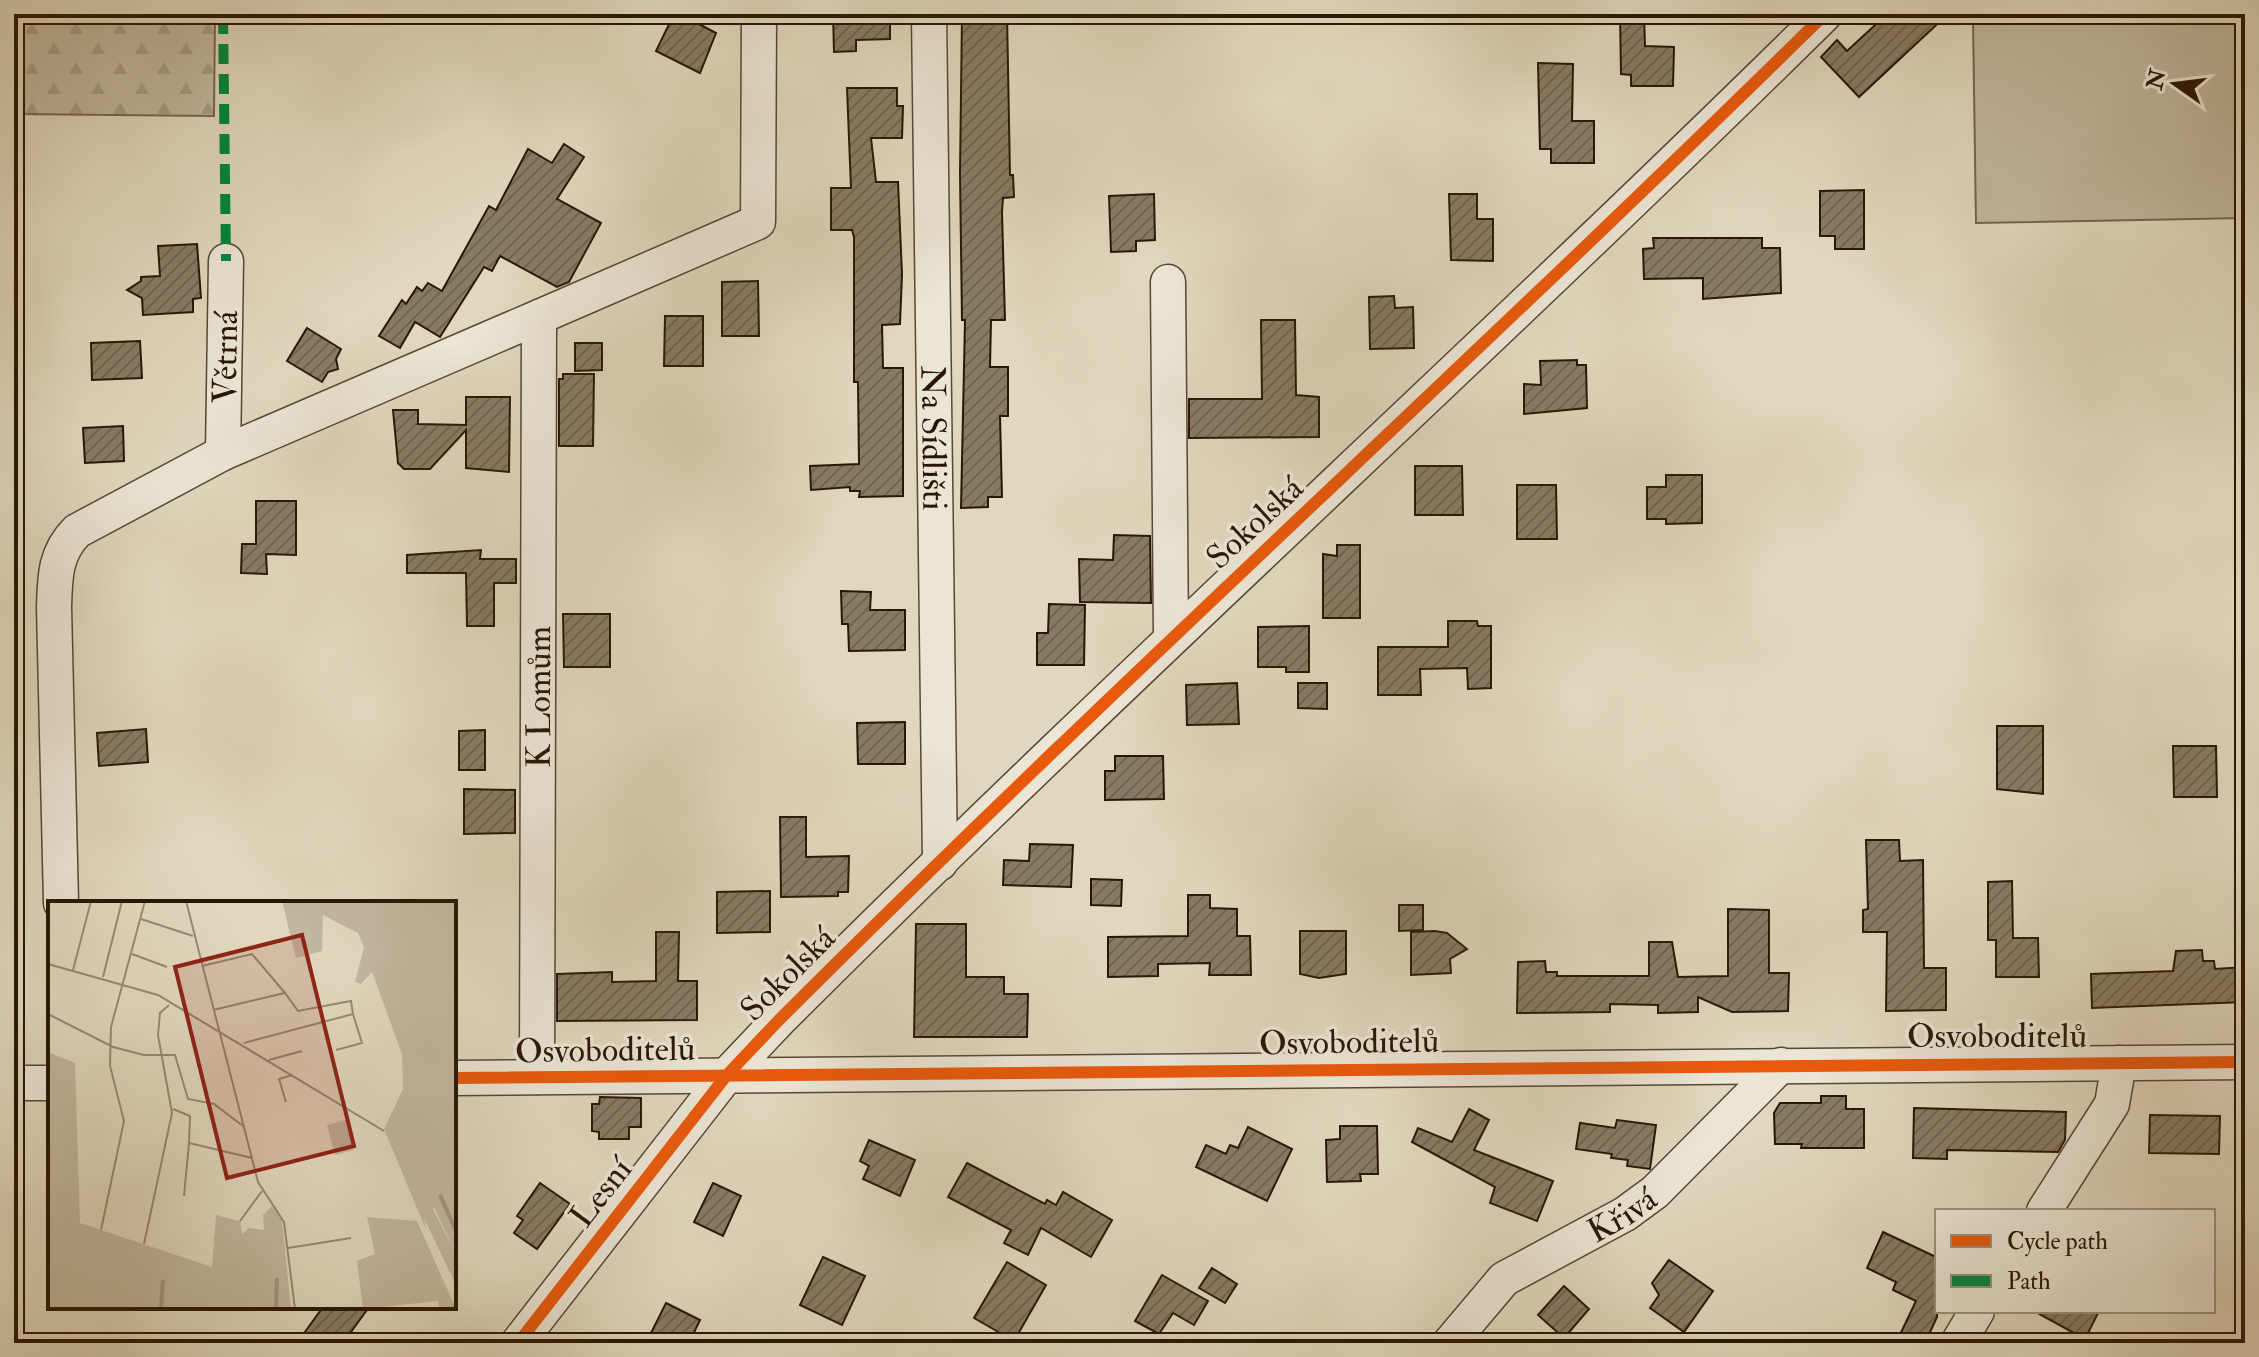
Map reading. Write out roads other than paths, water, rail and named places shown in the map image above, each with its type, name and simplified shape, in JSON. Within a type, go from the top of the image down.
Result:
[{"type":"street","points":[[61,901],[54,607],[57,559],[65,543],[77,531],[223,453],[758,222],[759,14]]},
{"type":"street","name":"Na Sídlišti","points":[[929,14],[940,863]]},
{"type":"street","name":"Sokolská","points":[[726,1076],[1171,637],[1399,425],[1825,14]]},
{"type":"street","name":"Větrná","points":[[223,453],[226,261]]},
{"type":"street","name":"Sokolská","points":[[1168,282],[1171,637]]},
{"type":"street","name":"K Lomům","points":[[537,1077],[539,317]]},
{"type":"street","name":"Osvoboditelů","points":[[456,1078],[2245,1062]]},
{"type":"street","points":[[2045,1209],[2112,1104],[2119,1063]]},
{"type":"street","name":"Křivá","points":[[1450,1343],[1504,1279],[1625,1214],[1655,1192],[1781,1065]]},
{"type":"street","name":"Lesní","points":[[518,1343],[726,1076]]},
{"type":"street","points":[[14,1083],[48,1083]]},
{"type":"street","points":[[1958,1343],[1976,1313]]}]
